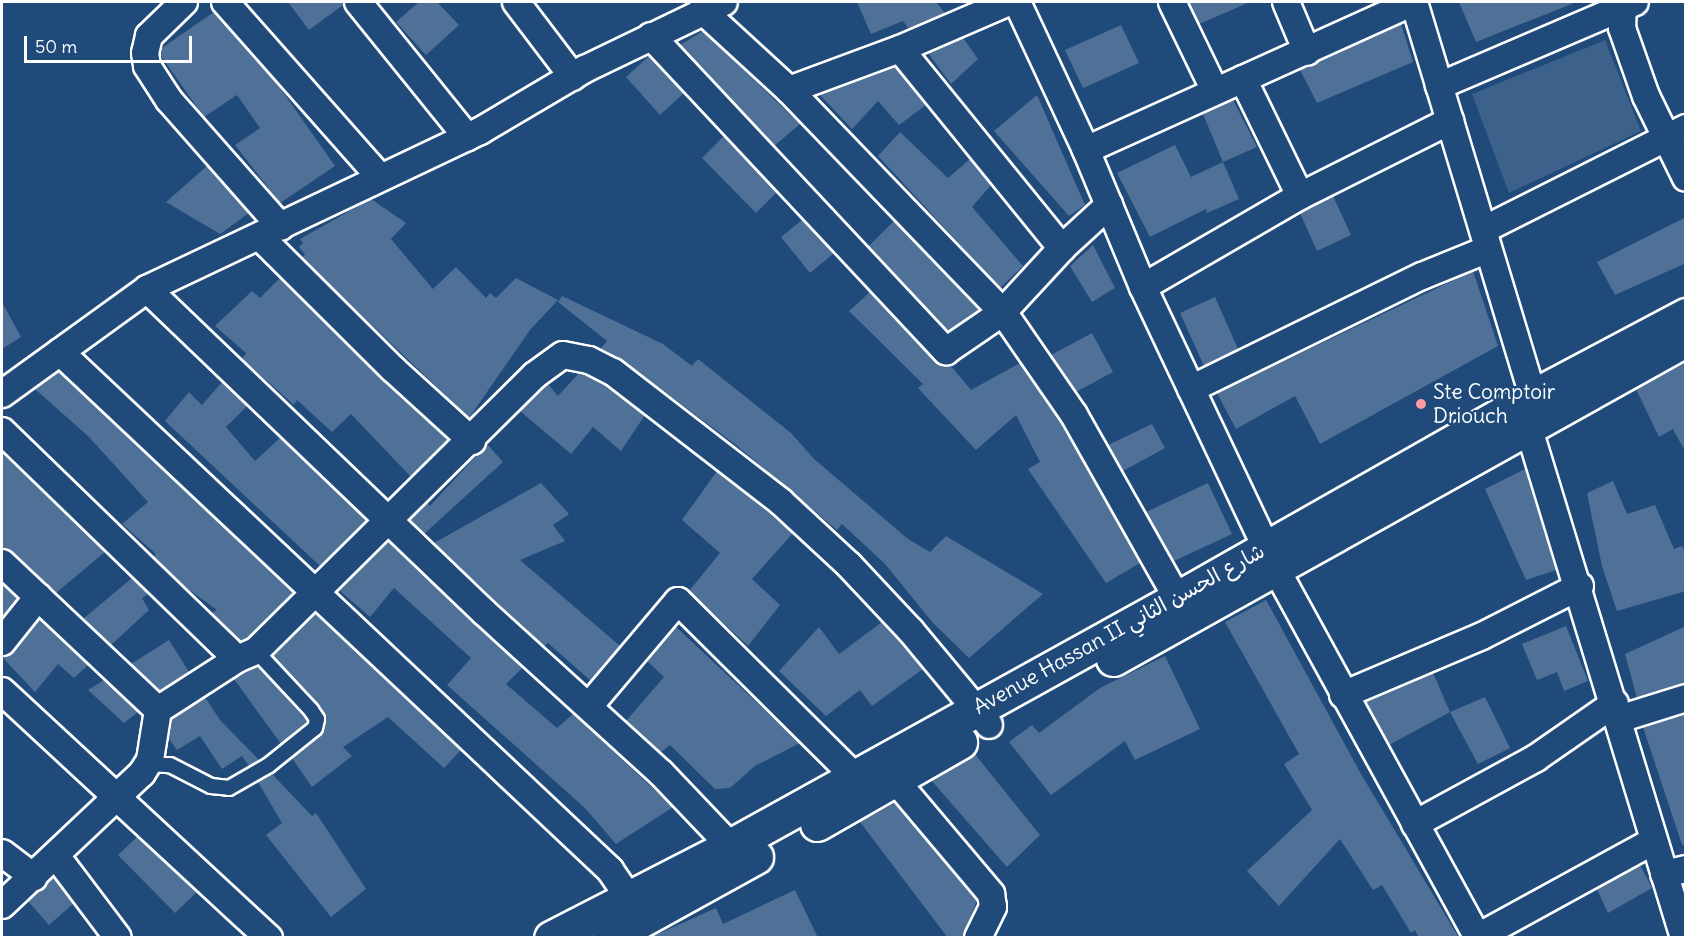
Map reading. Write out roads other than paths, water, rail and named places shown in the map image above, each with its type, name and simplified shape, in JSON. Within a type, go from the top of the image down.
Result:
[{"type":"main road","name":"Avenue Hassan II شارع الحسن الثاني","points":[[739,854],[855,777],[983,716],[1184,609],[1530,411],[1686,315]]},
{"type":"main road","name":"Avenue Hassan II شارع الحسن الثاني","points":[[1530,411],[1686,340]]},
{"type":"main road","name":"Avenue Hassan II شارع الحسن الثاني","points":[[551,938],[636,908],[739,854],[896,781],[983,716]]},
{"type":"main road","name":"Avenue Hassan II شارع الحسن الثاني","points":[[609,938],[636,908]]},
{"type":"street","points":[[184,2],[148,36],[145,53],[147,66],[169,100],[271,232],[393,369],[472,441]]},
{"type":"street","points":[[225,2],[381,177]]},
{"type":"street","points":[[358,2],[466,137]]},
{"type":"street","points":[[516,2],[573,77]]},
{"type":"street","points":[[789,90],[900,49],[1009,2]]},
{"type":"street","points":[[1017,2],[1086,150],[1143,287],[1271,558],[1343,695],[1478,937],[1653,841]]},
{"type":"street","points":[[1172,2],[1215,91]]},
{"type":"street","points":[[1286,2],[1306,52]]},
{"type":"street","points":[[1086,150],[1414,2],[1485,239],[1530,411],[1653,841],[1675,872],[1684,938]]},
{"type":"street","points":[[1439,86],[1628,3]]},
{"type":"street","points":[[1628,3],[1622,28],[1646,96],[1676,133],[1686,178]]},
{"type":"street","points":[[2,394],[147,289],[271,232],[466,137],[573,77],[711,5],[789,90],[1003,312],[1074,415],[1184,609]]},
{"type":"street","points":[[651,36],[946,351],[1003,312],[1062,248],[1109,205]]},
{"type":"street","points":[[900,49],[1062,248]]},
{"type":"street","points":[[1243,79],[1300,196]]},
{"type":"street","points":[[1143,287],[1300,196],[1450,121]]},
{"type":"street","points":[[1191,389],[1422,276],[1676,133]]},
{"type":"street","points":[[147,289],[390,522],[590,705],[739,854]]},
{"type":"street","points":[[60,351],[596,856],[636,908]]},
{"type":"street","points":[[2,905],[57,857],[148,764],[158,710],[247,655],[317,594],[551,360],[563,355],[589,360],[613,372],[781,502],[849,565],[983,716]]},
{"type":"street","points":[[2,431],[247,655]]},
{"type":"street","points":[[2,563],[158,710]]},
{"type":"street","points":[[1343,695],[1482,636],[1580,586]]},
{"type":"street","points":[[2,642],[38,597]]},
{"type":"street","points":[[590,705],[678,601],[855,777]]},
{"type":"street","points":[[2,691],[269,938]]},
{"type":"street","points":[[1415,824],[1617,711],[1686,698]]},
{"type":"street","points":[[896,781],[991,894],[993,907],[978,938]]},
{"type":"street","points":[[2,853],[34,877]]},
{"type":"street","points":[[57,857],[118,938]]},
{"type":"lane","points":[[148,764],[170,765],[212,786],[229,788],[269,765],[315,728],[317,719],[311,711],[247,655]]},
{"type":"place","name":"Ste Comptoir Driouch","points":[[1421,404]]}]
